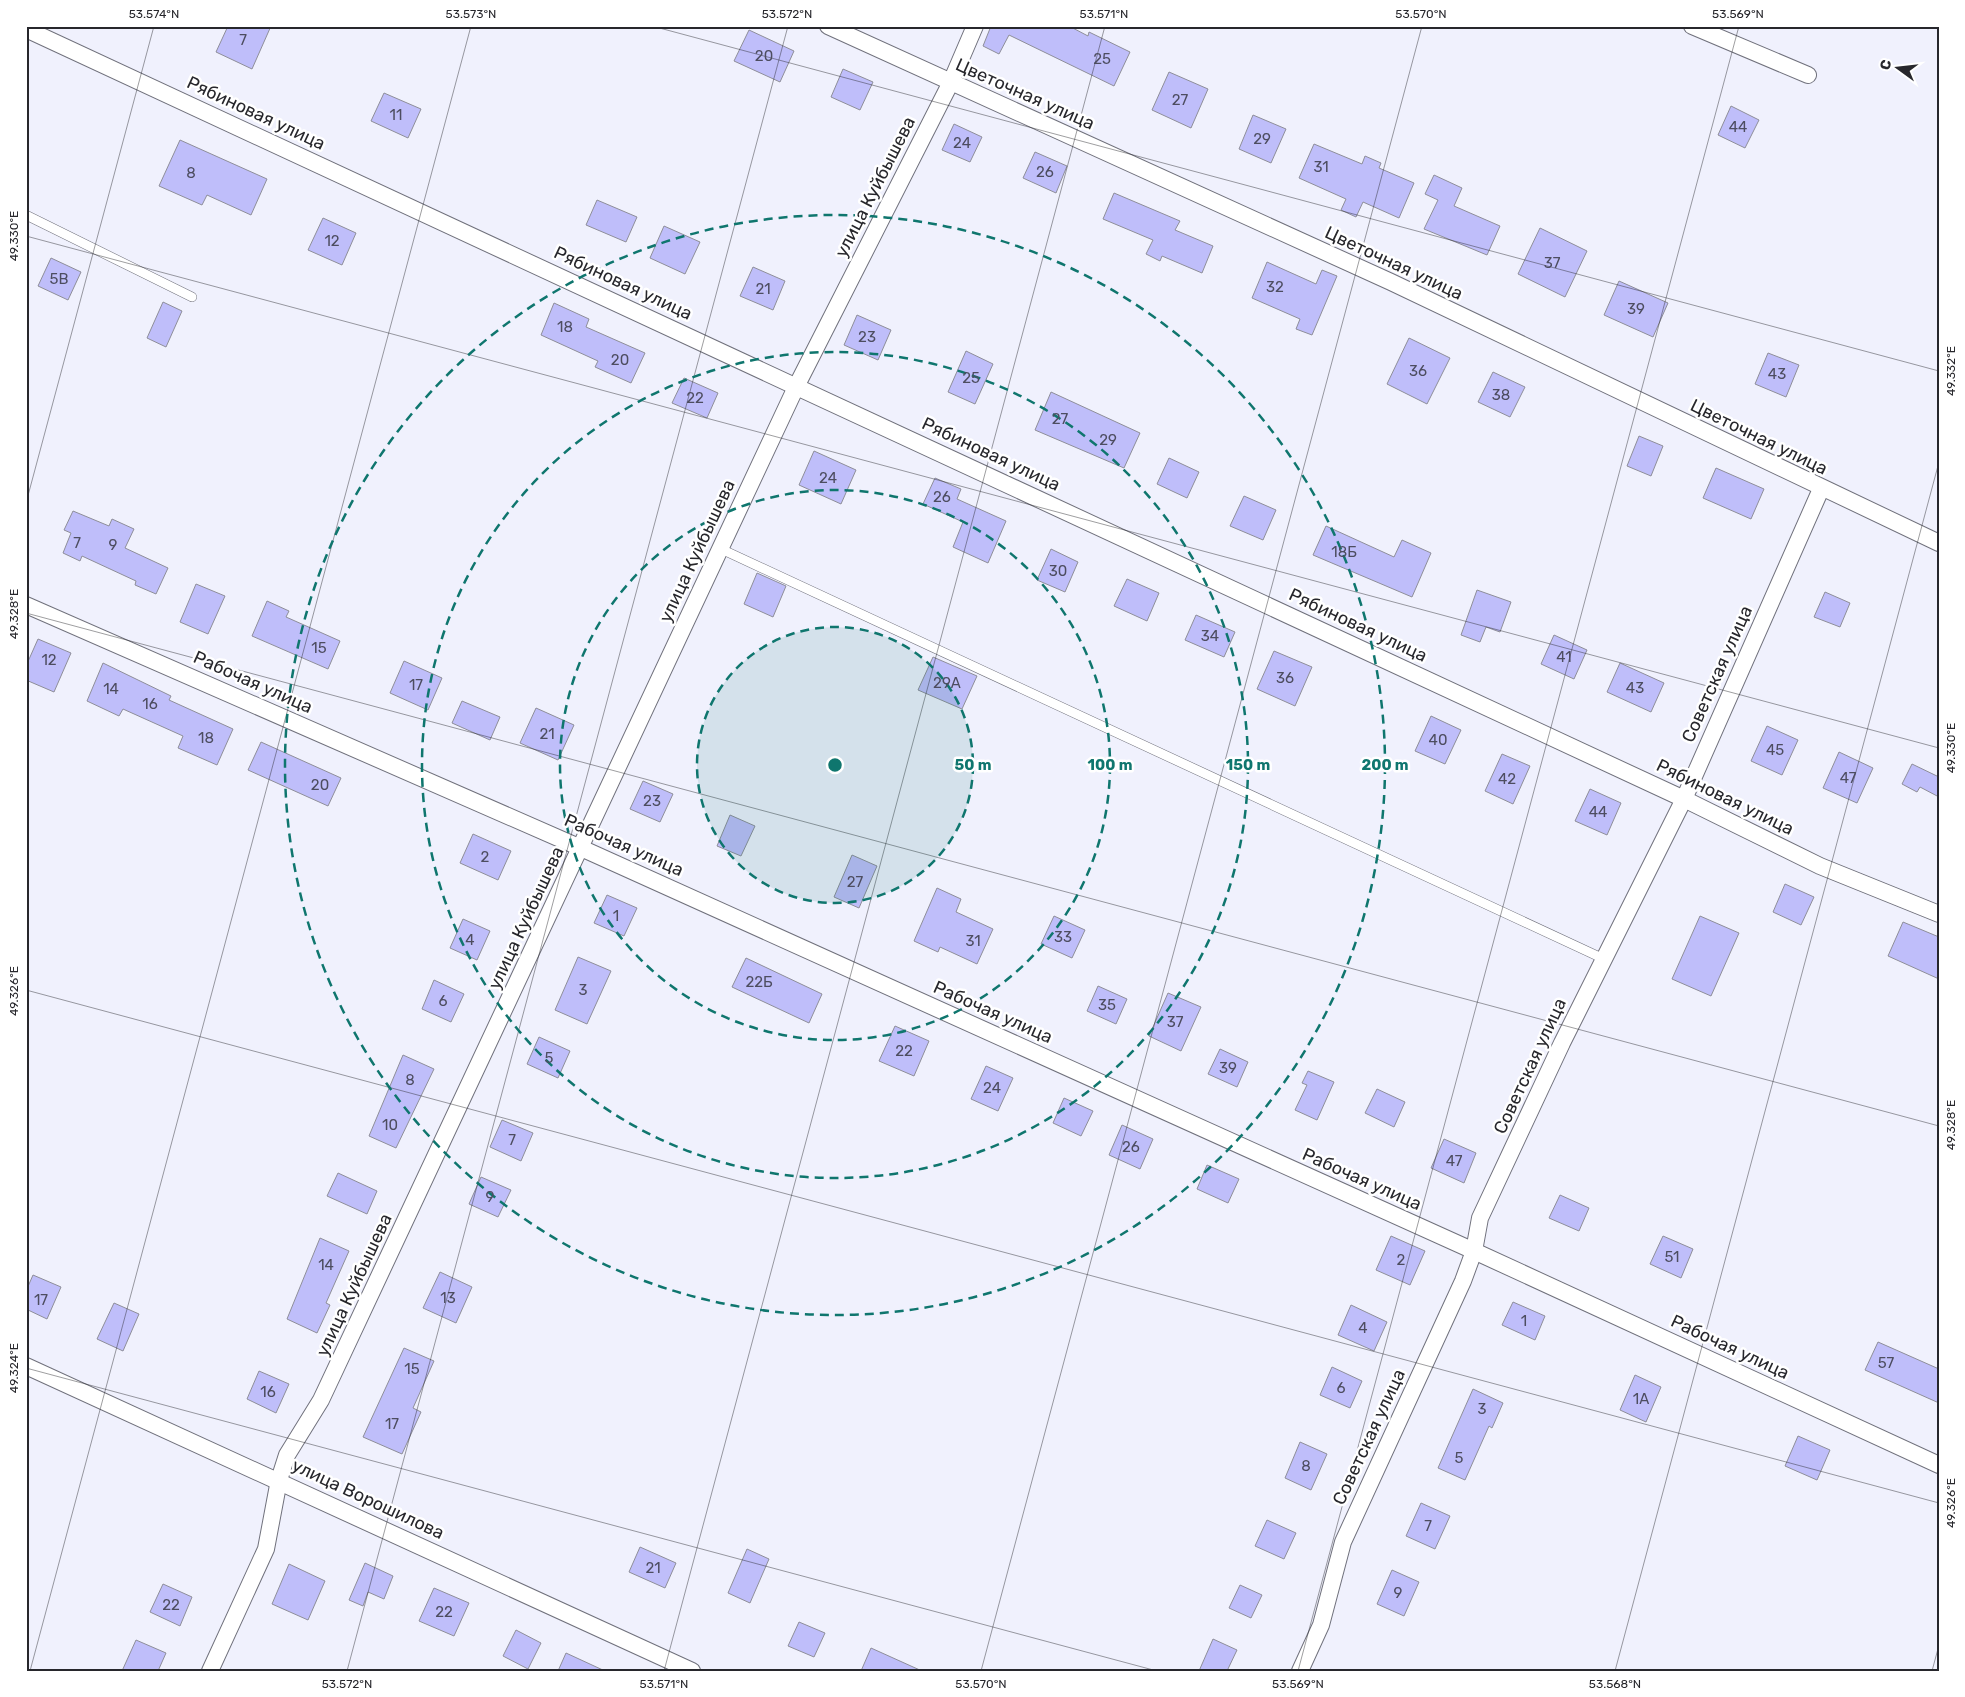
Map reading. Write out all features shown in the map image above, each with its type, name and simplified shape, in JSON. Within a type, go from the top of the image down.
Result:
[{"type":"street","name":"Цветочная улица","points":[[828,26],[1391,282],[1821,489],[1939,543]]},
{"type":"street","name":"улица Куйбышева","points":[[210,1671],[266,1549],[279,1480],[287,1455],[321,1400],[797,385],[950,82],[975,26]]},
{"type":"street","points":[[1692,26],[1808,75]]},
{"type":"street","name":"Рябиновая улица","points":[[26,29],[797,385],[1684,799],[1820,866],[1939,914]]},
{"type":"street","name":"Советская улица","points":[[1300,1671],[1321,1625],[1343,1542],[1463,1281],[1474,1251],[1480,1218],[1604,959],[1684,799],[1821,489]]},
{"type":"street","name":"Рабочая улица","points":[[26,604],[581,848],[1474,1251],[1939,1465]]},
{"type":"street","name":"улица Ворошилова","points":[[26,1366],[279,1480],[692,1671]]},
{"type":"lane","points":[[26,215],[192,298]]},
{"type":"lane","points":[[720,549],[1604,959]]},
{"type":"building","points":[[228,26],[271,26],[252,69],[216,52]]},
{"type":"building","points":[[991,26],[1069,26],[1088,36],[1089,32],[1130,52],[1114,86],[1009,35],[999,54],[983,46]]},
{"type":"building","points":[[749,30],[794,51],[780,82],[734,61]]},
{"type":"building","points":[[843,69],[873,82],[860,110],[831,97]]},
{"type":"building","points":[[1169,72],[1208,89],[1191,128],[1152,110]]},
{"type":"building","points":[[384,93],[421,109],[408,138],[371,121]]},
{"type":"building","points":[[1731,106],[1759,120],[1745,148],[1718,135]]},
{"type":"building","points":[[1253,115],[1286,129],[1271,163],[1239,149]]},
{"type":"building","points":[[954,124],[982,137],[970,162],[942,150]]},
{"type":"building","points":[[180,140],[267,179],[251,215],[207,195],[202,205],[159,186]]},
{"type":"building","points":[[1314,144],[1362,164],[1365,156],[1381,163],[1379,168],[1414,183],[1399,218],[1363,202],[1356,217],[1341,210],[1346,199],[1299,178]]},
{"type":"building","points":[[1035,152],[1067,166],[1056,193],[1023,178]]},
{"type":"building","points":[[1434,175],[1462,188],[1454,206],[1500,226],[1487,255],[1424,229],[1438,200],[1425,194]]},
{"type":"building","points":[[1114,193],[1180,221],[1175,230],[1213,246],[1202,273],[1162,256],[1160,261],[1146,254],[1153,240],[1103,219]]},
{"type":"building","points":[[597,200],[637,217],[626,242],[586,225]]},
{"type":"building","points":[[323,218],[356,233],[342,265],[308,250]]},
{"type":"building","points":[[664,226],[700,242],[685,274],[650,258]]},
{"type":"building","points":[[1540,228],[1587,251],[1565,297],[1518,274]]},
{"type":"building","points":[[51,258],[81,272],[68,300],[38,286]]},
{"type":"building","points":[[1267,262],[1316,284],[1322,270],[1337,276],[1312,335],[1296,329],[1300,319],[1252,298]]},
{"type":"building","points":[[753,267],[785,281],[773,310],[740,296]]},
{"type":"building","points":[[1619,281],[1668,303],[1653,337],[1604,315]]},
{"type":"building","points":[[163,302],[182,311],[166,347],[147,338]]},
{"type":"building","points":[[554,303],[589,319],[586,327],[645,353],[631,383],[595,367],[598,361],[541,335]]},
{"type":"building","points":[[857,315],[891,330],[878,360],[844,345]]},
{"type":"building","points":[[1409,338],[1450,358],[1427,404],[1387,384]]},
{"type":"building","points":[[966,351],[993,364],[975,404],[948,392]]},
{"type":"building","points":[[1768,353],[1799,365],[1786,397],[1755,384]]},
{"type":"building","points":[[1493,372],[1525,387],[1510,417],[1478,402]]},
{"type":"building","points":[[684,378],[718,393],[707,418],[672,403]]},
{"type":"building","points":[[1051,392],[1140,433],[1124,468],[1035,430]]},
{"type":"building","points":[[1639,436],[1663,446],[1651,476],[1627,466]]},
{"type":"building","points":[[814,451],[856,470],[841,504],[799,485]]},
{"type":"building","points":[[1169,458],[1199,472],[1187,498],[1157,484]]},
{"type":"building","points":[[1716,468],[1764,489],[1751,519],[1703,498]]},
{"type":"building","points":[[935,478],[961,489],[957,499],[1006,521],[988,563],[953,547],[963,522],[923,504]]},
{"type":"building","points":[[1244,496],[1276,510],[1263,540],[1230,526]]},
{"type":"building","points":[[73,511],[109,526],[112,519],[134,529],[125,548],[168,568],[156,594],[135,585],[136,581],[82,556],[80,561],[63,553],[71,533],[64,530]]},
{"type":"building","points":[[1326,526],[1394,557],[1402,540],[1431,553],[1412,597],[1313,555]]},
{"type":"building","points":[[1051,549],[1078,562],[1065,592],[1037,580]]},
{"type":"building","points":[[757,573],[786,586],[773,617],[744,604]]},
{"type":"building","points":[[1127,579],[1159,593],[1147,621],[1114,606]]},
{"type":"building","points":[[196,584],[225,596],[208,634],[180,622]]},
{"type":"building","points":[[1477,590],[1511,602],[1500,632],[1486,627],[1480,642],[1461,635]]},
{"type":"building","points":[[1825,592],[1850,603],[1840,627],[1814,617]]},
{"type":"building","points":[[267,601],[289,611],[286,617],[340,641],[328,669],[252,636]]},
{"type":"building","points":[[1196,615],[1235,632],[1224,657],[1185,640]]},
{"type":"building","points":[[1554,635],[1587,650],[1574,679],[1541,664]]},
{"type":"building","points":[[38,639],[71,653],[54,692],[26,680],[26,666]]},
{"type":"building","points":[[1274,651],[1312,667],[1295,706],[1257,689]]},
{"type":"building","points":[[933,657],[977,676],[962,709],[918,690]]},
{"type":"building","points":[[404,661],[442,678],[428,710],[390,693]]},
{"type":"building","points":[[103,663],[171,696],[169,700],[233,729],[217,765],[178,748],[183,736],[123,709],[119,716],[87,701]]},
{"type":"building","points":[[1620,663],[1664,683],[1651,712],[1607,692]]},
{"type":"building","points":[[462,701],[500,717],[490,740],[452,723]]},
{"type":"building","points":[[536,708],[574,725],[558,760],[520,743]]},
{"type":"building","points":[[1431,716],[1461,730],[1445,764],[1415,751]]},
{"type":"building","points":[[1767,726],[1798,740],[1782,775],[1751,761]]},
{"type":"building","points":[[261,742],[341,778],[328,806],[248,770]]},
{"type":"building","points":[[1839,752],[1873,768],[1857,803],[1823,788]]},
{"type":"building","points":[[1502,754],[1530,766],[1513,804],[1485,791]]},
{"type":"building","points":[[1912,764],[1939,777],[1939,797],[1920,787],[1917,792],[1902,784]]},
{"type":"building","points":[[643,781],[673,794],[660,822],[630,809]]},
{"type":"building","points":[[1590,789],[1621,803],[1607,835],[1575,821]]},
{"type":"building","points":[[730,815],[755,826],[741,856],[717,846]]},
{"type":"building","points":[[473,834],[511,851],[498,880],[460,863]]},
{"type":"building","points":[[852,855],[877,866],[859,908],[834,897]]},
{"type":"building","points":[[1785,884],[1814,897],[1801,925],[1773,912]]},
{"type":"building","points":[[937,888],[961,899],[956,912],[993,929],[977,964],[940,947],[938,952],[914,941]]},
{"type":"building","points":[[607,895],[637,908],[624,936],[594,923]]},
{"type":"building","points":[[1054,916],[1085,930],[1072,958],[1041,944]]},
{"type":"building","points":[[1700,916],[1739,933],[1711,996],[1672,979]]},
{"type":"building","points":[[463,919],[490,931],[477,960],[450,948]]},
{"type":"building","points":[[1903,922],[1939,937],[1939,979],[1888,956]]},
{"type":"building","points":[[578,957],[611,971],[587,1024],[555,1010]]},
{"type":"building","points":[[746,958],[822,994],[809,1023],[732,987]]},
{"type":"building","points":[[434,980],[464,994],[451,1022],[422,1009]]},
{"type":"building","points":[[1098,986],[1127,999],[1116,1024],[1087,1011]]},
{"type":"building","points":[[1168,993],[1201,1007],[1181,1051],[1149,1036]]},
{"type":"building","points":[[895,1026],[929,1041],[914,1076],[879,1061]]},
{"type":"building","points":[[539,1037],[570,1051],[558,1078],[527,1064]]},
{"type":"building","points":[[1220,1049],[1248,1062],[1237,1087],[1208,1074]]},
{"type":"building","points":[[403,1055],[434,1069],[396,1148],[369,1136]]},
{"type":"building","points":[[986,1066],[1013,1078],[998,1111],[971,1099]]},
{"type":"building","points":[[1308,1071],[1334,1082],[1317,1120],[1295,1110],[1307,1085],[1302,1083]]},
{"type":"building","points":[[1377,1089],[1405,1102],[1394,1127],[1365,1113]]},
{"type":"building","points":[[1064,1098],[1093,1111],[1081,1136],[1053,1123]]},
{"type":"building","points":[[502,1120],[533,1133],[521,1161],[490,1147]]},
{"type":"building","points":[[1122,1125],[1153,1139],[1140,1169],[1109,1155]]},
{"type":"building","points":[[1444,1139],[1476,1153],[1464,1183],[1431,1168]]},
{"type":"building","points":[[1207,1165],[1239,1179],[1228,1203],[1197,1189]]},
{"type":"building","points":[[338,1173],[377,1191],[367,1214],[327,1196]]},
{"type":"building","points":[[481,1177],[511,1190],[498,1217],[469,1204]]},
{"type":"building","points":[[1560,1195],[1589,1208],[1579,1231],[1549,1218]]},
{"type":"building","points":[[1391,1236],[1425,1251],[1410,1285],[1376,1270]]},
{"type":"building","points":[[1663,1236],[1693,1249],[1681,1278],[1650,1264]]},
{"type":"building","points":[[320,1238],[349,1251],[326,1303],[330,1305],[317,1333],[287,1319]]},
{"type":"building","points":[[440,1272],[472,1287],[456,1323],[423,1308]]},
{"type":"building","points":[[33,1275],[61,1287],[47,1319],[26,1309],[26,1291]]},
{"type":"building","points":[[1513,1302],[1545,1316],[1535,1340],[1502,1325]]},
{"type":"building","points":[[114,1303],[139,1314],[123,1351],[97,1339]]},
{"type":"building","points":[[1351,1305],[1387,1322],[1374,1351],[1338,1335]]},
{"type":"building","points":[[1878,1342],[1939,1369],[1939,1403],[1865,1370]]},
{"type":"building","points":[[404,1348],[434,1361],[413,1408],[421,1412],[402,1454],[363,1437]]},
{"type":"building","points":[[1332,1367],[1362,1381],[1350,1408],[1320,1395]]},
{"type":"building","points":[[259,1371],[289,1384],[276,1413],[247,1399]]},
{"type":"building","points":[[1635,1375],[1661,1387],[1646,1422],[1620,1410]]},
{"type":"building","points":[[1473,1389],[1503,1403],[1492,1428],[1489,1426],[1465,1480],[1438,1468]]},
{"type":"building","points":[[1798,1436],[1830,1450],[1817,1480],[1785,1466]]},
{"type":"building","points":[[1300,1442],[1327,1454],[1311,1490],[1285,1478]]},
{"type":"building","points":[[1421,1503],[1450,1516],[1435,1549],[1406,1536]]},
{"type":"building","points":[[1267,1520],[1296,1533],[1284,1559],[1255,1546]]},
{"type":"building","points":[[640,1547],[676,1563],[665,1588],[629,1572]]},
{"type":"building","points":[[747,1549],[769,1559],[750,1603],[728,1593]]},
{"type":"building","points":[[365,1563],[393,1576],[384,1599],[368,1592],[363,1606],[349,1600]]},
{"type":"building","points":[[289,1564],[325,1581],[308,1620],[272,1604]]},
{"type":"building","points":[[1392,1570],[1419,1582],[1404,1616],[1377,1604]]},
{"type":"building","points":[[163,1584],[192,1597],[180,1626],[150,1612]]},
{"type":"building","points":[[1240,1585],[1262,1595],[1251,1618],[1229,1608]]},
{"type":"building","points":[[434,1588],[469,1603],[454,1636],[419,1621]]},
{"type":"building","points":[[799,1622],[825,1633],[814,1657],[788,1646]]},
{"type":"building","points":[[516,1630],[541,1643],[528,1669],[503,1656]]},
{"type":"building","points":[[1213,1639],[1237,1650],[1227,1671],[1199,1671]]},
{"type":"building","points":[[136,1640],[166,1653],[158,1671],[122,1671]]},
{"type":"building","points":[[871,1648],[922,1671],[861,1671]]},
{"type":"building","points":[[566,1653],[605,1671],[558,1671]]}]
